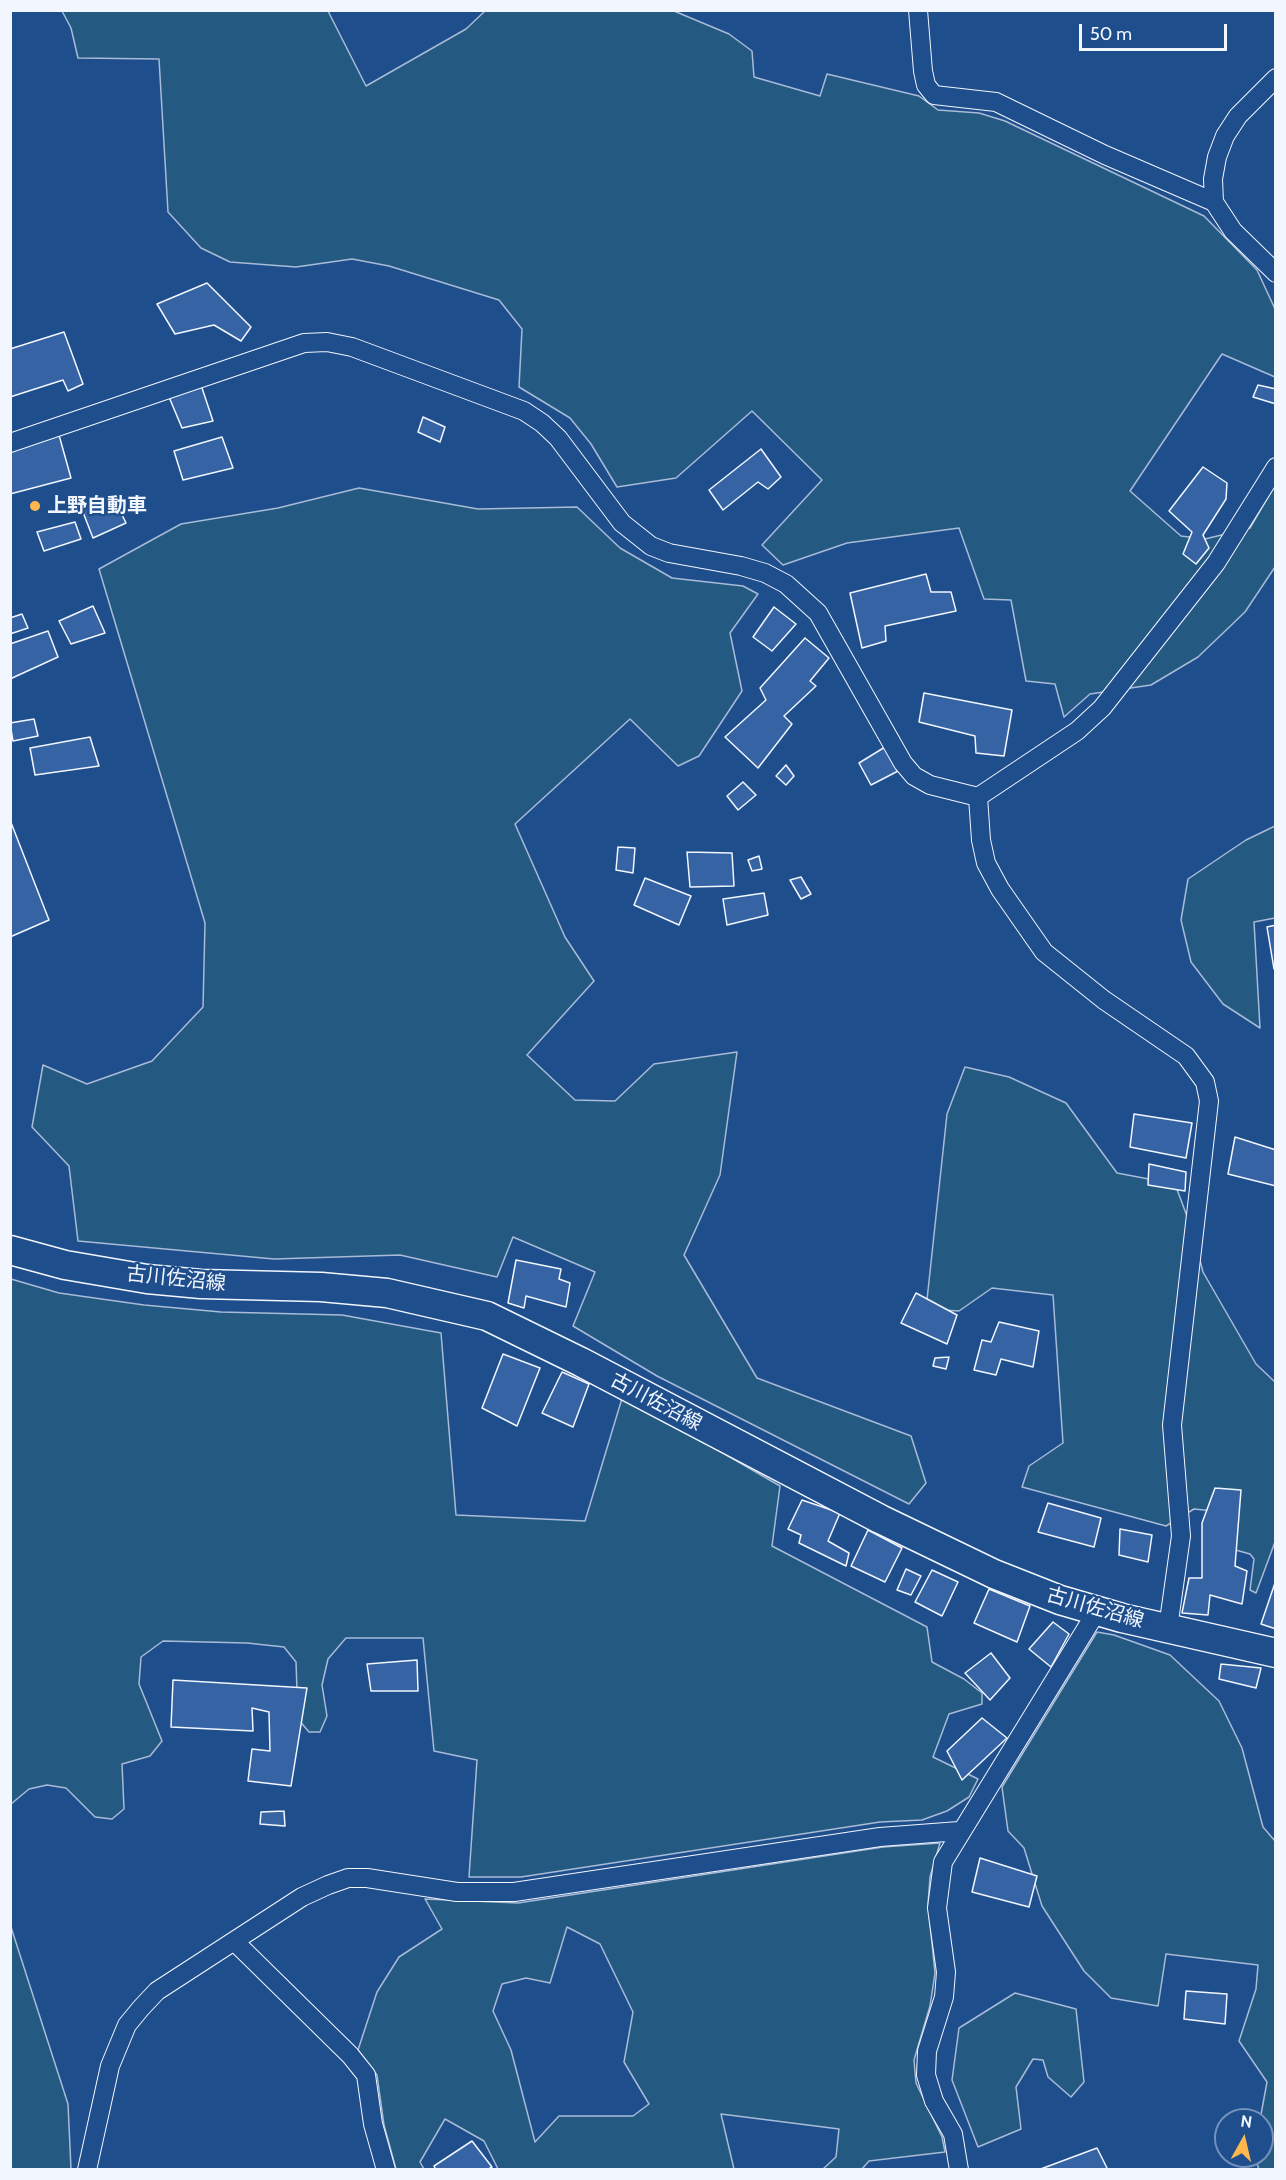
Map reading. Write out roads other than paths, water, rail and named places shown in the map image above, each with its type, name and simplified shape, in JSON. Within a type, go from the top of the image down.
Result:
[{"type":"main road","name":"古川佐沼線","points":[[10,1250],[65,1265],[147,1279],[387,1293],[487,1316],[937,1547],[1027,1587],[1096,1611],[1275,1653]]},
{"type":"street","points":[[918,10],[923,71],[927,85],[934,95],[996,102],[1105,155],[1214,202]]},
{"type":"street","points":[[1275,78],[1238,116],[1225,136],[1217,157],[1213,179],[1214,202],[1233,231],[1275,273]]},
{"type":"street","points":[[10,442],[304,343],[327,342],[352,347],[524,411],[558,438],[622,523],[651,546],[669,553],[741,566],[765,573],[786,584],[818,613],[903,763],[914,776],[930,785],[978,797],[1077,731],[1102,708],[1216,562],[1275,467]]},
{"type":"street","points":[[978,797],[981,840],[986,863],[1000,889],[1044,952],[1104,1000],[1186,1056],[1205,1082],[1209,1101],[1172,1425],[1181,1536],[1168,1628]]},
{"type":"street","points":[[959,2169],[953,2134],[934,2101],[926,2075],[927,2051],[944,1997],[946,1972],[937,1908],[938,1882],[943,1862],[960,1831],[1096,1611]]},
{"type":"street","points":[[87,2169],[110,2066],[127,2025],[157,1991],[302,1897],[348,1878],[367,1878],[457,1892],[514,1892],[880,1837],[960,1831]]},
{"type":"street","points":[[234,1941],[350,2055],[366,2075],[374,2124],[386,2169]]},
{"type":"place","name":"上野自動車","points":[[35,506]]}]
